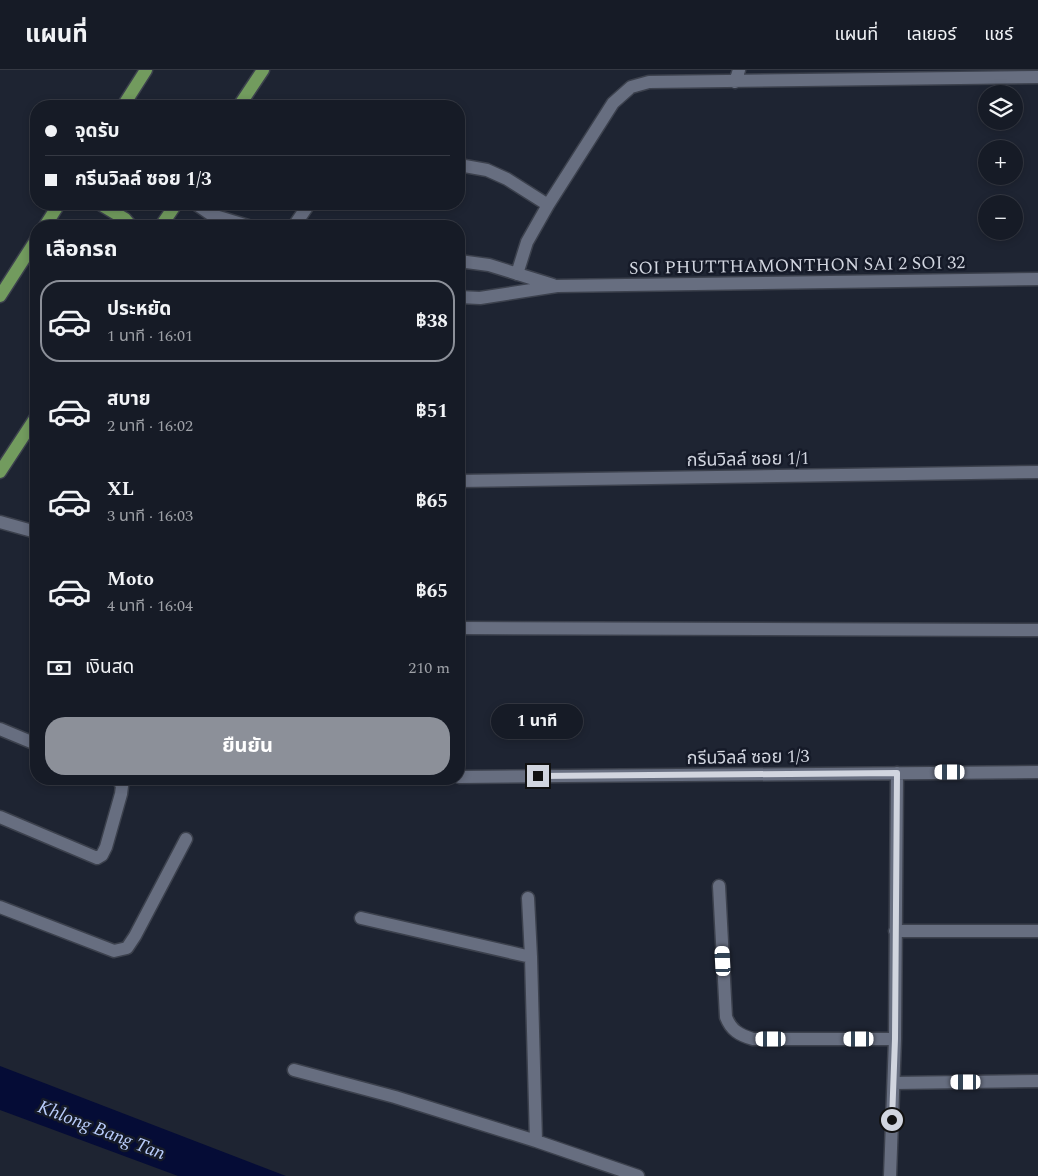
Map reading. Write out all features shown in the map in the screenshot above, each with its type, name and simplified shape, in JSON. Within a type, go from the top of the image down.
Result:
[{"type":"main road","points":[[127,100],[146,70]]},
{"type":"main road","points":[[243,100],[262,70]]},
{"type":"main road","points":[[110,210],[126,220]]},
{"type":"main road","points":[[0,296],[30,249]]},
{"type":"main road","points":[[0,472],[30,426]]},
{"type":"street","points":[[517,274],[527,242],[548,205],[613,103],[632,86],[649,82],[737,76],[1038,77]]},
{"type":"street","points":[[465,166],[487,170],[507,179],[548,205]]},
{"type":"street","points":[[205,210],[212,215],[228,220]]},
{"type":"street","name":"SOI PHUTTHAMONTHON SAI 2 SOI 32","points":[[465,262],[489,266],[557,286]]},
{"type":"street","name":"SOI PHUTTHAMONTHON SAI 2 SOI 32","points":[[465,297],[480,298],[557,286],[1038,279]]},
{"type":"street","name":"กรีนวิลล์ ซอย 1/1","points":[[465,481],[1038,472]]},
{"type":"street","points":[[0,522],[30,530]]},
{"type":"street","points":[[465,628],[1038,630]]},
{"type":"street","points":[[0,730],[30,742]]},
{"type":"street","name":"กรีนวิลล์ ซอย 1/3","points":[[465,777],[1038,772]]},
{"type":"street","points":[[890,1176],[895,1039],[897,773]]},
{"type":"street","points":[[0,817],[97,858],[102,855],[106,847],[121,794],[121,785]]},
{"type":"street","points":[[0,907],[114,950],[127,948],[136,936],[186,839]]},
{"type":"street","points":[[718,886],[726,1017],[730,1028],[742,1036],[753,1038],[895,1039]]},
{"type":"street","points":[[528,898],[536,1141]]},
{"type":"street","points":[[361,918],[531,957]]},
{"type":"street","points":[[895,931],[1038,931]]},
{"type":"street","points":[[294,1070],[395,1097],[536,1141],[638,1176]]},
{"type":"street","points":[[894,1083],[1038,1082]]},
{"type":"water","name":"Khlong Bang Tan","points":[[0,1066],[286,1176],[178,1176],[0,1110]]},
{"type":"route","points":[[538,776],[897,773],[895,1039],[892,1120]]}]
